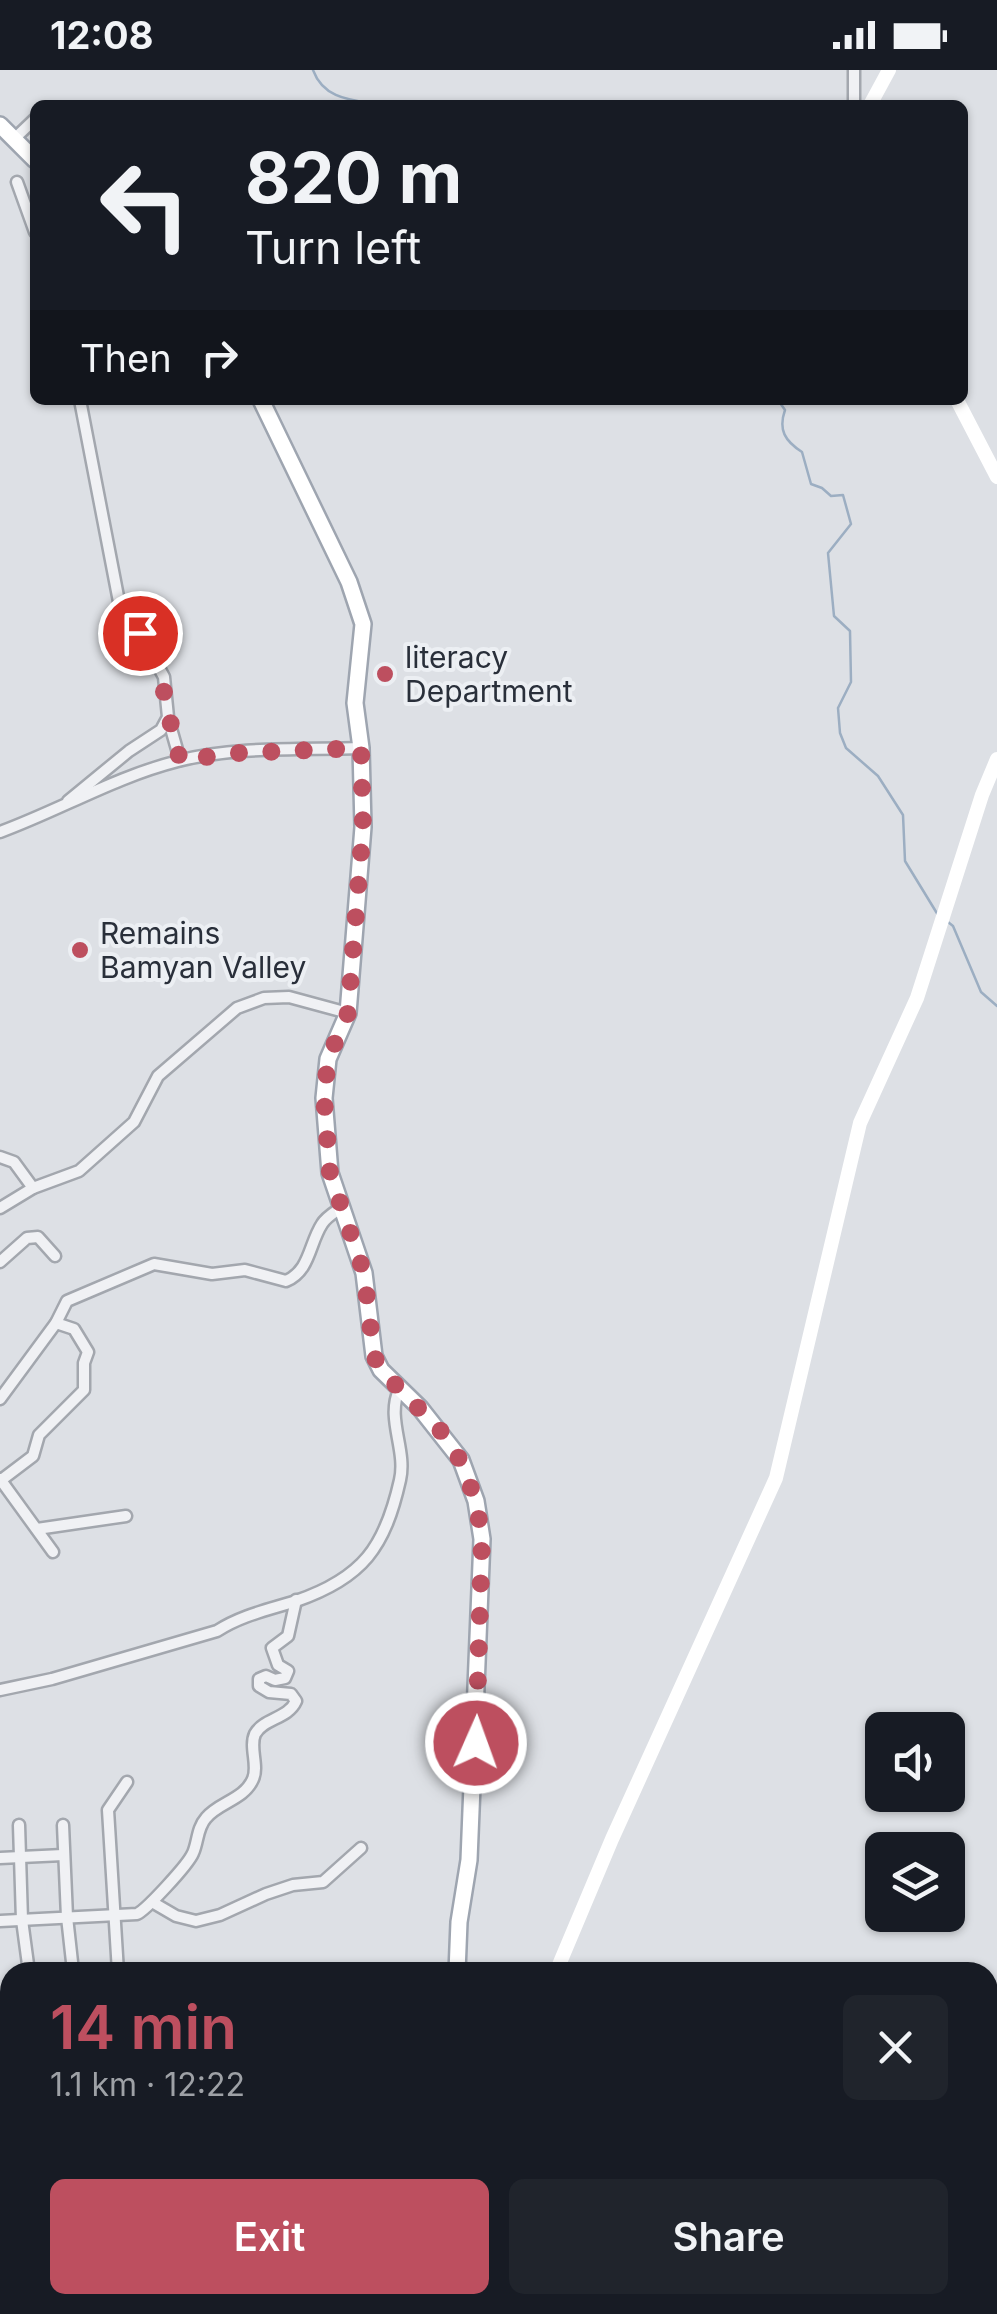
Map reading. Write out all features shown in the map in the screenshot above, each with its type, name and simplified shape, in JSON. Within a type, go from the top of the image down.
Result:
[{"type":"main road","points":[[873,100],[888,70]]},
{"type":"main road","points":[[0,125],[30,155]]},
{"type":"main road","points":[[263,405],[349,582],[364,624],[355,703],[361,748],[363,827],[348,1013],[328,1059],[324,1098],[330,1173],[364,1273],[374,1356],[381,1370],[420,1408],[460,1460],[476,1501],[482,1539],[470,1840],[457,1962]]},
{"type":"main road","points":[[959,405],[997,476]]},
{"type":"main road","points":[[560,1962],[776,1478],[860,1123],[916,998],[997,759]]},
{"type":"street","points":[[854,70],[854,100]]},
{"type":"street","points":[[13,140],[30,124]]},
{"type":"street","points":[[17,182],[30,218]]},
{"type":"street","points":[[81,405],[122,612],[140,633],[164,678],[168,717],[180,760]]},
{"type":"street","points":[[68,801],[161,730],[168,717]]},
{"type":"street","points":[[0,832],[68,801],[180,760],[238,753],[361,748]]},
{"type":"street","points":[[0,1208],[32,1188],[79,1171],[134,1122],[158,1076],[237,1008],[264,998],[289,997],[348,1013]]},
{"type":"street","points":[[0,1156],[14,1162],[32,1188]]},
{"type":"street","points":[[0,1400],[56,1323],[66,1301],[154,1264],[212,1274],[245,1270],[286,1282],[296,1277],[307,1260],[323,1221],[342,1207]]},
{"type":"street","points":[[0,1262],[28,1238],[38,1237],[55,1256]]},
{"type":"street","points":[[54,1552],[0,1480],[33,1456],[39,1434],[84,1390],[88,1352],[74,1330],[56,1323]]},
{"type":"street","points":[[0,1690],[52,1679],[217,1630],[237,1618],[330,1587],[381,1544],[403,1463],[392,1405],[399,1390]]},
{"type":"street","points":[[37,1529],[126,1516]]},
{"type":"street","points":[[0,1921],[137,1914],[158,1891],[167,1887],[192,1855],[199,1829],[208,1815],[243,1794],[254,1778],[254,1737],[258,1730],[293,1708],[296,1700],[291,1694],[269,1692],[259,1686],[259,1679],[285,1678],[288,1671],[278,1664],[272,1648],[288,1636],[296,1600]]},
{"type":"street","points":[[117,1962],[108,1810],[127,1782]]},
{"type":"street","points":[[19,1824],[22,1920],[28,1962]]},
{"type":"street","points":[[63,1825],[66,1918],[73,1962]]},
{"type":"street","points":[[152,1902],[176,1916],[196,1920],[220,1915],[293,1885],[323,1882],[361,1848]]},
{"type":"street","points":[[0,1858],[63,1855]]},
{"type":"waterway","points":[[313,70],[324,87],[350,100]]},
{"type":"waterway","points":[[782,405],[785,410],[784,434],[802,452],[811,484],[831,496],[843,495],[851,524],[828,553],[834,616],[850,631],[851,682],[838,708],[840,733],[846,748],[878,776],[903,815],[905,861],[938,915]]},
{"type":"waterway","points":[[948,922],[981,992],[997,1006]]},
{"type":"place","name":"literacy Department","points":[[385,674]]},
{"type":"place","name":"Remains Bamyan Valley","points":[[80,950]]},
{"type":"route","points":[[140,633],[164,678],[164,697],[180,760],[238,753],[361,748],[363,827],[354,958],[348,1013],[328,1059],[324,1098],[330,1173],[364,1273],[374,1356],[381,1370],[440,1430],[460,1460],[476,1501],[482,1539],[476,1743]]}]
